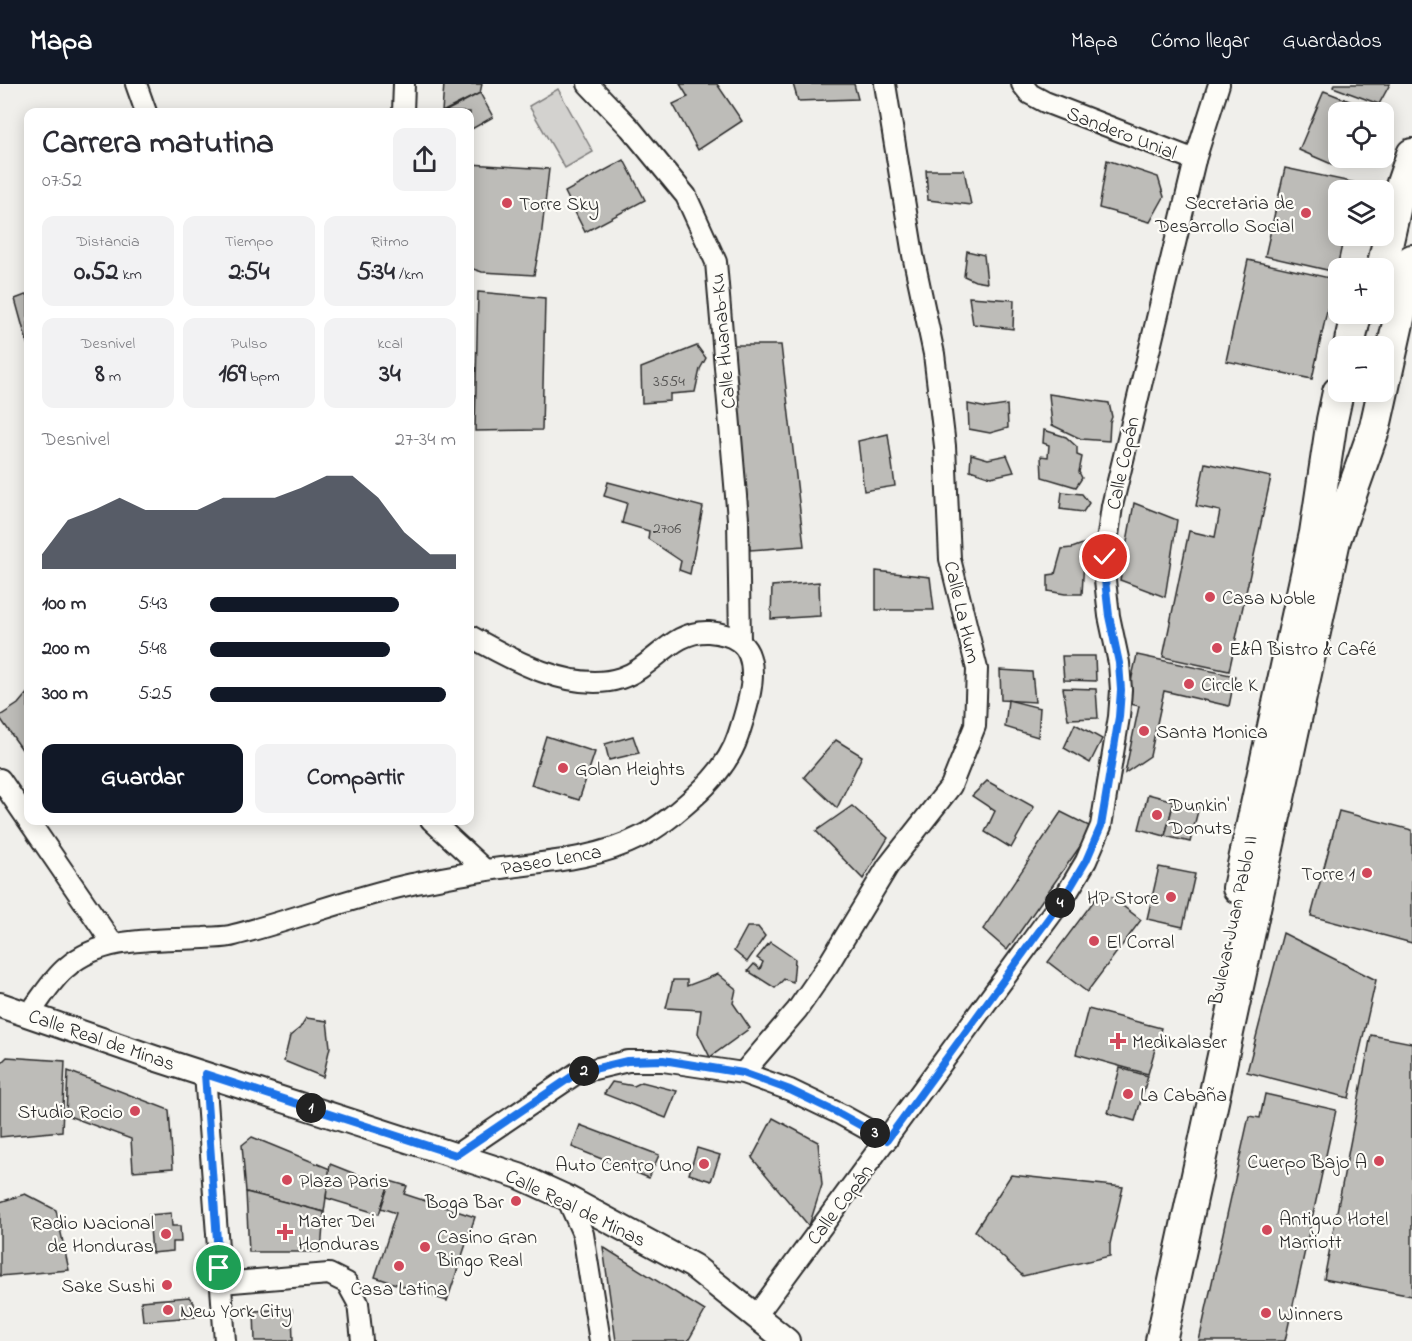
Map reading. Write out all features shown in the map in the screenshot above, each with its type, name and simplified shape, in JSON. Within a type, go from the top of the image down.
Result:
[{"type":"main road","points":[[1392,180],[1412,131]]},
{"type":"main road","points":[[1384,258],[1399,192],[1412,154]]},
{"type":"main road","name":"Bulevar Juan Pablo II","points":[[1325,537],[1375,427],[1412,260]]},
{"type":"main road","name":"Bulevar Juan Pablo II","points":[[1161,1341],[1325,537],[1332,420],[1336,402]]},
{"type":"main road","name":"Bulevar Juan Pablo II","points":[[1141,1341],[1356,402]]},
{"type":"street","points":[[136,84],[145,108]]},
{"type":"street","points":[[404,84],[404,108]]},
{"type":"street","name":"Calle Huanab-Ku","points":[[588,84],[630,128],[686,196],[716,262],[738,519],[740,642]]},
{"type":"street","name":"Calle La Hum","points":[[743,1073],[797,1010],[828,965],[888,866],[951,786],[975,726],[977,669],[950,559],[945,446],[934,354],[913,255],[885,84]]},
{"type":"street","name":"Sandero Unial","points":[[1022,84],[1030,94],[1045,102],[1194,160]]},
{"type":"street","name":"Calle Copán","points":[[756,1316],[1067,893],[1086,861],[1101,826],[1119,717],[1121,690],[1119,663],[1109,616],[1105,580],[1107,534],[1124,449],[1194,160],[1219,84]]},
{"type":"street","points":[[474,638],[514,661],[541,672],[570,679],[593,681],[620,679],[641,668],[678,639],[695,632],[726,635],[740,642]]},
{"type":"street","name":"Paseo Lenca","points":[[29,1014],[66,967],[91,951],[113,944],[230,936],[410,885],[484,870],[576,858],[612,849],[641,837],[676,813],[708,784],[735,744],[744,718],[753,675],[750,656],[740,642]]},
{"type":"street","points":[[0,779],[24,814]]},
{"type":"street","points":[[32,825],[113,944]]},
{"type":"street","points":[[436,825],[484,870]]},
{"type":"street","name":"Calle Real de Minas","points":[[0,1005],[519,1176],[567,1198],[693,1266],[787,1341]]},
{"type":"street","points":[[456,1155],[577,1073],[627,1061],[663,1060],[743,1073],[790,1090],[887,1140]]},
{"type":"street","points":[[205,1074],[225,1341]]},
{"type":"street","points":[[567,1198],[583,1234],[600,1341]]},
{"type":"street","points":[[220,1283],[329,1274],[347,1283],[358,1303],[362,1341]]},
{"type":"shaded area","points":[[558,89],[593,152],[565,168],[529,106]]},
{"type":"building","points":[[444,84],[482,84],[480,93],[450,108],[442,108]]},
{"type":"building","points":[[680,84],[717,84],[742,121],[698,150],[673,104],[688,97]]},
{"type":"building","points":[[793,84],[854,84],[858,99],[798,101]]},
{"type":"building","points":[[1334,84],[1390,84],[1380,102],[1374,102],[1333,87]]},
{"type":"building","points":[[1324,91],[1352,102],[1328,102],[1328,163],[1299,150]]},
{"type":"building","points":[[480,93],[493,117],[474,128],[474,108],[452,108]]},
{"type":"building","points":[[624,160],[645,200],[585,232],[565,192]]},
{"type":"building","points":[[1107,160],[1158,177],[1164,197],[1150,222],[1099,208]]},
{"type":"building","name":"Torre Sky","points":[[474,164],[549,169],[534,275],[482,272],[474,269]]},
{"type":"building","name":"Secretaria de Desarrollo Social","points":[[1285,168],[1342,180],[1328,180],[1328,246],[1342,246],[1339,258],[1328,258],[1328,270],[1265,256]]},
{"type":"building","points":[[926,170],[964,170],[971,205],[928,200]]},
{"type":"building","points":[[967,251],[984,255],[987,283],[964,276]]},
{"type":"building","points":[[1248,260],[1328,278],[1328,306],[1312,379],[1226,361]]},
{"type":"building","points":[[478,292],[545,298],[542,430],[475,431]]},
{"type":"building","points":[[24,296],[24,332],[15,299]]},
{"type":"building","points":[[969,297],[1014,300],[1013,329],[973,324]]},
{"type":"building","points":[[732,345],[781,345],[804,546],[750,550]]},
{"type":"building","points":[[697,346],[706,358],[700,369],[695,392],[670,394],[670,401],[642,403],[641,368]]},
{"type":"building","points":[[1049,394],[1109,403],[1112,417],[1109,441],[1081,439],[1052,425]]},
{"type":"building","points":[[968,404],[987,408],[1007,405],[1008,428],[990,433],[969,429]]},
{"type":"building","points":[[1044,430],[1066,437],[1077,447],[1077,455],[1082,457],[1079,472],[1082,478],[1076,487],[1042,477],[1041,456],[1048,457],[1049,445],[1043,443]]},
{"type":"building","points":[[888,434],[895,486],[864,491],[858,441]]},
{"type":"building","points":[[971,454],[988,459],[1007,455],[1014,472],[991,477],[970,470]]},
{"type":"building","name":"Casa Noble","points":[[1205,463],[1271,477],[1229,671],[1163,657],[1189,531],[1215,537],[1220,511],[1196,506]]},
{"type":"building","points":[[608,482],[703,507],[690,574],[679,570],[681,561],[648,539],[649,531],[622,523],[627,503],[604,496]]},
{"type":"building","points":[[1062,492],[1082,494],[1089,503],[1083,512],[1060,509]]},
{"type":"building","points":[[1134,503],[1177,520],[1165,597],[1120,580]]},
{"type":"building","points":[[1085,543],[1082,594],[1048,591],[1048,575],[1055,574],[1062,549]]},
{"type":"building","points":[[876,571],[930,577],[934,610],[876,610]]},
{"type":"building","points":[[819,582],[820,616],[771,619],[772,586]]},
{"type":"building","name":"Santa Monica","points":[[1137,655],[1235,676],[1229,706],[1164,691],[1150,756],[1125,773],[1139,706],[1126,703]]},
{"type":"building","points":[[1062,656],[1095,656],[1096,681],[1064,680]]},
{"type":"building","points":[[1000,670],[1032,672],[1035,702],[1001,700]]},
{"type":"building","points":[[1063,688],[1096,689],[1098,718],[1068,719]]},
{"type":"building","points":[[24,697],[24,752],[0,718]]},
{"type":"building","points":[[1008,700],[1040,708],[1038,737],[1005,727]]},
{"type":"building","points":[[1075,724],[1102,739],[1090,763],[1064,748]]},
{"type":"building","name":"Golan Heights","points":[[546,736],[595,752],[579,800],[531,785]]},
{"type":"building","points":[[633,736],[639,753],[609,760],[605,744]]},
{"type":"building","points":[[836,740],[862,756],[837,808],[804,777]]},
{"type":"building","points":[[987,781],[1034,807],[1011,848],[985,832],[995,811],[972,796]]},
{"type":"building","name":"Dunkin' Donuts","points":[[1148,794],[1174,801],[1165,836],[1139,829]]},
{"type":"building","points":[[1174,801],[1199,807],[1190,842],[1165,836]]},
{"type":"building","points":[[852,806],[888,838],[863,879],[816,831]]},
{"type":"building","name":"Torre 1","points":[[1339,811],[1412,830],[1412,943],[1311,916]]},
{"type":"building","points":[[1061,812],[1093,828],[1007,950],[983,929]]},
{"type":"building","name":"HP Store","points":[[1159,867],[1195,874],[1183,927],[1147,919]]},
{"type":"building","name":"El Corral","points":[[1102,890],[1141,920],[1087,992],[1048,962]]},
{"type":"building","points":[[747,927],[758,927],[765,936],[747,962],[734,951]]},
{"type":"building","points":[[1283,933],[1376,980],[1349,1098],[1247,1072]]},
{"type":"building","points":[[770,942],[795,959],[793,982],[784,979],[775,988],[748,971],[754,964],[760,969],[763,962],[757,958]]},
{"type":"building","points":[[718,974],[736,989],[733,1003],[750,1028],[710,1057],[698,1033],[701,1010],[666,1008],[673,980],[687,980],[687,986]]},
{"type":"building","name":"Medikalaser","points":[[1088,1009],[1161,1028],[1148,1074],[1076,1054]]},
{"type":"building","points":[[306,1018],[327,1021],[330,1047],[323,1077],[284,1061],[290,1036],[300,1028]]},
{"type":"building","name":"Cuerpo Bajo A","points":[[1371,1035],[1412,1043],[1412,1296],[1324,1279]]},
{"type":"building","points":[[7,1057],[65,1061],[62,1131],[0,1137],[0,1064]]},
{"type":"building","name":"La Cabaña","points":[[1120,1068],[1148,1076],[1135,1121],[1108,1113]]},
{"type":"building","points":[[68,1071],[169,1110],[173,1168],[133,1171],[131,1139],[66,1115]]},
{"type":"building","points":[[612,1082],[634,1086],[642,1082],[677,1091],[666,1118],[604,1094]]},
{"type":"building","name":"Antiguo Hotel Marriott","points":[[1265,1094],[1336,1110],[1285,1341],[1199,1341],[1249,1116],[1260,1118]]},
{"type":"building","points":[[773,1118],[818,1142],[822,1185],[809,1226],[752,1158]]},
{"type":"building","points":[[580,1125],[659,1155],[649,1178],[572,1147]]},
{"type":"building","name":"Plaza Paris","points":[[252,1137],[330,1169],[324,1212],[246,1192],[242,1145]]},
{"type":"building","name":"Auto Centro Uno","points":[[697,1148],[720,1155],[711,1181],[689,1174]]},
{"type":"building","points":[[330,1164],[388,1187],[379,1214],[326,1198]]},
{"type":"building","points":[[1011,1175],[1123,1187],[1110,1244],[1110,1256],[1023,1276],[975,1231]]},
{"type":"building","name":"Casino Gran Bingo Real","points":[[390,1181],[407,1186],[404,1194],[475,1217],[447,1301],[375,1277],[396,1213],[381,1208]]},
{"type":"building","name":"Mater Dei Honduras","points":[[246,1192],[324,1212],[321,1252],[249,1252]]},
{"type":"building","points":[[25,1194],[56,1210],[69,1270],[0,1276],[0,1202]]},
{"type":"building","name":"Radio Nacional de Honduras","points":[[171,1213],[172,1226],[180,1226],[181,1242],[173,1242],[173,1251],[152,1253],[149,1215]]},
{"type":"building","points":[[603,1247],[705,1311],[688,1341],[616,1341]]},
{"type":"building","name":"New York City","points":[[189,1297],[194,1303],[195,1317],[143,1321],[141,1301]]},
{"type":"building","points":[[292,1309],[293,1341],[255,1341],[254,1311]]},
{"type":"place","name":"Torre Sky","points":[[507,203]]},
{"type":"place","name":"Secretaria de Desarrollo Social","points":[[1306,213]]},
{"type":"place","name":"Casa Noble","points":[[1210,597]]},
{"type":"place","name":"E&A Bistro & Café","points":[[1217,648]]},
{"type":"place","name":"Circle K","points":[[1189,684]]},
{"type":"place","name":"Santa Monica","points":[[1144,731]]},
{"type":"place","name":"Golan Heights","points":[[563,768]]},
{"type":"place","name":"Dunkin' Donuts","points":[[1157,815]]},
{"type":"place","name":"Torre 1","points":[[1367,873]]},
{"type":"place","name":"HP Store","points":[[1171,897]]},
{"type":"place","name":"El Corral","points":[[1094,941]]},
{"type":"place","name":"Medikalaser","points":[[1118,1041]]},
{"type":"place","name":"La Cabaña","points":[[1128,1094]]},
{"type":"place","name":"Studio Rocio","points":[[135,1111]]},
{"type":"place","name":"Cuerpo Bajo A","points":[[1379,1161]]},
{"type":"place","name":"Auto Centro Uno","points":[[704,1164]]},
{"type":"place","name":"Plaza Paris","points":[[287,1180]]},
{"type":"place","name":"Boga Bar","points":[[516,1201]]},
{"type":"place","name":"Antiguo Hotel Marriott","points":[[1267,1230]]},
{"type":"place","name":"Mater Dei Honduras","points":[[285,1232]]},
{"type":"place","name":"Radio Nacional de Honduras","points":[[166,1234]]},
{"type":"place","name":"Casino Gran Bingo Real","points":[[425,1247]]},
{"type":"place","name":"Casa Latina","points":[[399,1266]]},
{"type":"place","name":"Sake Sushi","points":[[167,1285]]},
{"type":"place","name":"New York City","points":[[168,1310]]},
{"type":"place","name":"Winners","points":[[1266,1313]]},
{"type":"route","points":[[219,1268],[205,1074],[456,1155],[577,1073],[627,1061],[663,1060],[743,1073],[790,1090],[887,1140],[1067,893],[1086,861],[1101,826],[1119,717],[1121,690],[1119,663],[1109,616],[1105,557]]}]
